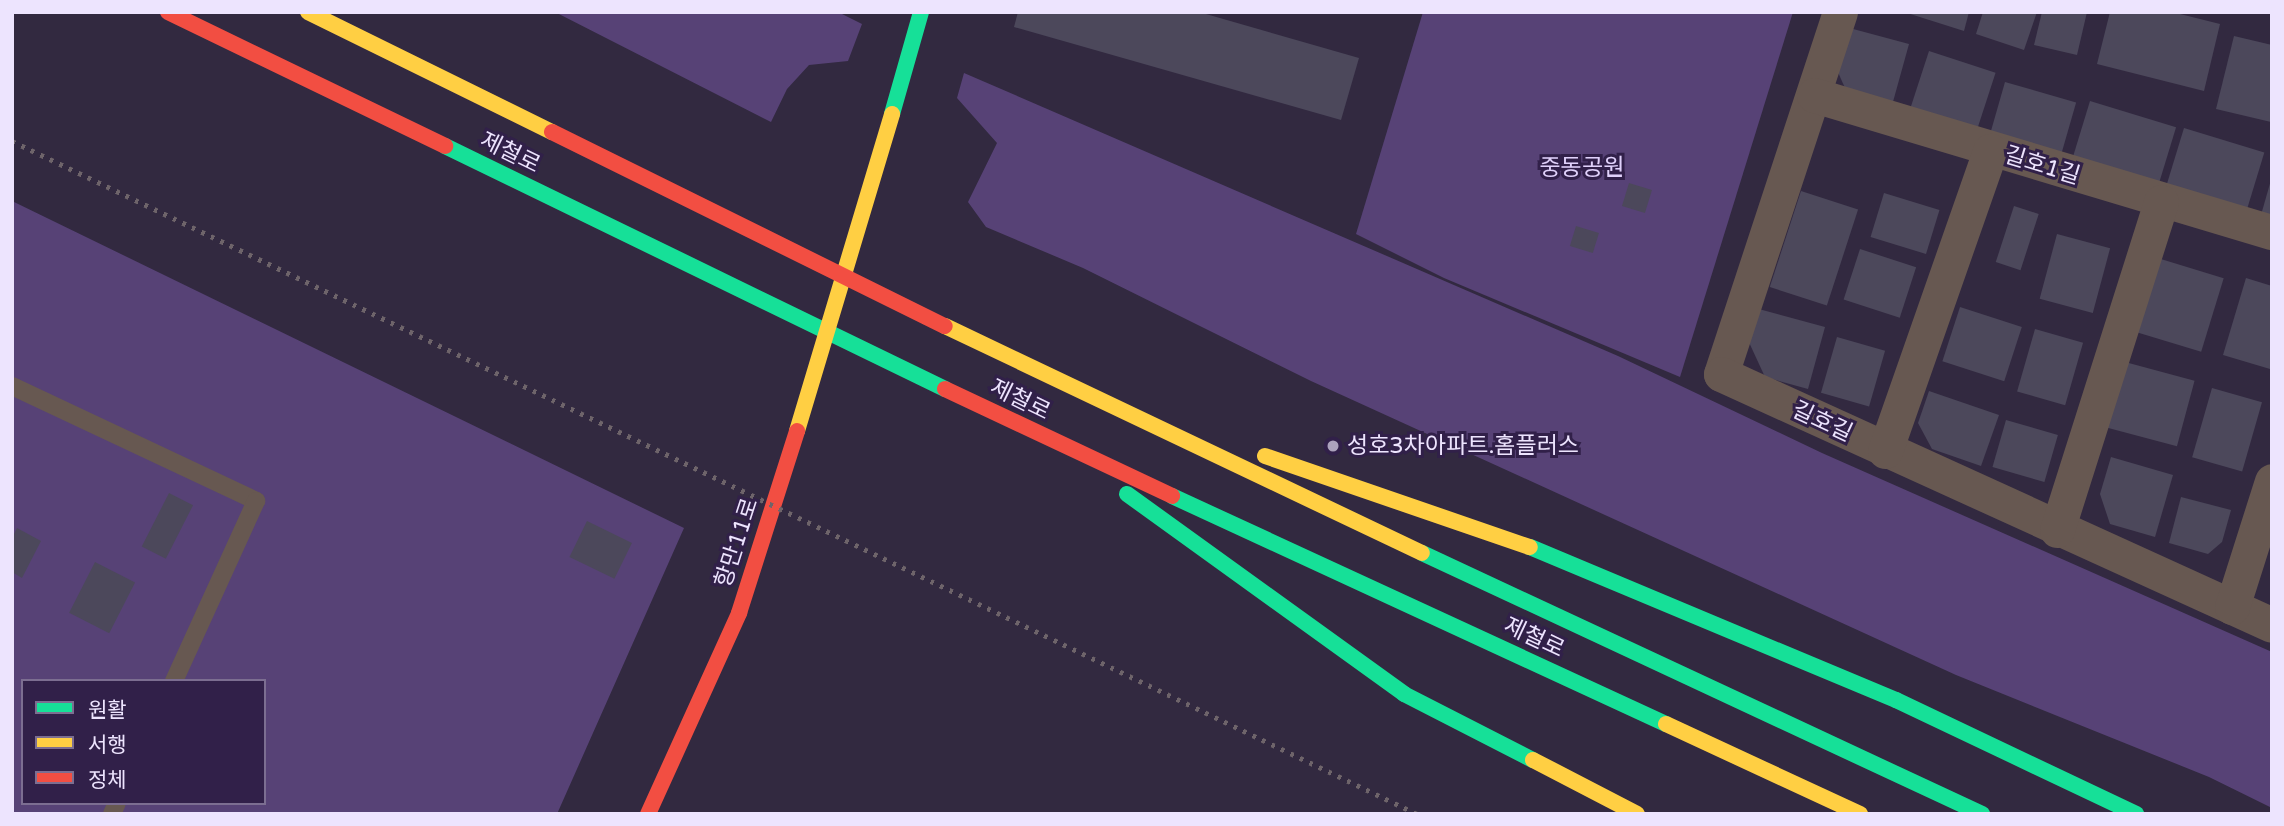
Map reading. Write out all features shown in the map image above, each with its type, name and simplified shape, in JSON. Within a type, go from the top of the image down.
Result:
[{"type":"main road","name":"제철로","points":[[168,12],[1057,443],[1860,814]]},
{"type":"main road","name":"제철로","points":[[308,12],[1082,394],[1982,814]]},
{"type":"main road","name":"항만11로","points":[[649,814],[739,613],[828,332],[921,12]]},
{"type":"main road","points":[[1082,394],[1508,538],[1896,700],[2136,814]]},
{"type":"main road","points":[[1057,443],[1404,694],[1637,814]]},
{"type":"street","name":"길호길","points":[[1840,12],[1721,374],[2057,530],[2272,625]]},
{"type":"street","name":"길호1길","points":[[1814,95],[1990,151],[2272,232]]},
{"type":"street","points":[[1885,451],[1990,151]]},
{"type":"street","points":[[2057,530],[2161,202]]},
{"type":"street","points":[[2232,607],[2272,481]]},
{"type":"lane","points":[[12,386],[256,502],[175,679]]},
{"type":"green space","points":[[555,12],[838,12],[862,24],[848,61],[809,65],[787,89],[771,122]]},
{"type":"green space","name":"중동공원","points":[[1423,12],[1793,12],[1680,377],[1444,278],[1356,234]]},
{"type":"green space","points":[[964,73],[1618,356],[1822,453],[2272,652],[2272,808],[2209,777],[1956,675],[1311,381],[1083,268],[986,227],[968,202],[997,143],[957,98]]},
{"type":"green space","points":[[12,201],[684,528],[557,814],[12,814]]},
{"type":"building","points":[[1018,12],[1199,12],[1359,58],[1341,120],[1014,27]]},
{"type":"building","points":[[1904,12],[1969,12],[1964,31]]},
{"type":"building","points":[[1983,12],[2037,12],[2024,50],[1976,34]]},
{"type":"building","points":[[2042,12],[2087,12],[2077,55],[2034,45]]},
{"type":"building","points":[[2110,12],[2172,12],[2220,24],[2204,91],[2097,64]]},
{"type":"building","points":[[1842,26],[1909,44],[1891,109],[1849,97],[1833,61]]},
{"type":"building","points":[[2234,36],[2272,45],[2271,122],[2216,109]]},
{"type":"building","points":[[1929,51],[1996,73],[1976,133],[1909,112]]},
{"type":"building","points":[[2005,82],[2076,102],[2062,153],[1990,133]]},
{"type":"building","points":[[2090,101],[2176,127],[2159,185],[2072,158]]},
{"type":"building","points":[[2184,128],[2264,153],[2247,209],[2167,184]]},
{"type":"building","points":[[2272,180],[2272,218],[2261,215]]},
{"type":"building","points":[[1629,183],[1652,190],[1645,213],[1622,206]]},
{"type":"building","points":[[1801,191],[1858,210],[1827,306],[1770,287]]},
{"type":"building","points":[[1884,193],[1939,210],[1926,254],[1871,237]]},
{"type":"building","points":[[2014,206],[2039,214],[2020,270],[1996,262]]},
{"type":"building","points":[[1576,226],[1599,233],[1593,253],[1570,246]]},
{"type":"building","points":[[2057,234],[2110,248],[2093,313],[2040,299]]},
{"type":"building","points":[[1860,249],[1916,267],[1900,318],[1844,299]]},
{"type":"building","points":[[2151,256],[2224,278],[2201,352],[2128,330]]},
{"type":"building","points":[[2246,278],[2272,286],[2270,369],[2223,355]]},
{"type":"building","points":[[1960,307],[2022,327],[2004,381],[1942,361]]},
{"type":"building","points":[[1755,308],[1825,327],[1808,389],[1765,377],[1747,338]]},
{"type":"building","points":[[2035,329],[2083,343],[2065,405],[2017,391]]},
{"type":"building","points":[[1837,337],[1885,351],[1869,407],[1821,393]]},
{"type":"building","points":[[2125,362],[2195,381],[2177,446],[2107,428]]},
{"type":"building","points":[[2212,388],[2262,402],[2242,472],[2192,457]]},
{"type":"building","points":[[1929,391],[1999,415],[1981,466],[1932,449],[1918,423]]},
{"type":"building","points":[[2006,420],[2058,435],[2044,482],[1992,467]]},
{"type":"building","points":[[2111,457],[2173,475],[2155,537],[2110,524],[2100,494]]},
{"type":"building","points":[[169,493],[193,505],[166,559],[142,546]]},
{"type":"building","points":[[2181,497],[2231,510],[2222,542],[2208,554],[2169,543]]},
{"type":"building","points":[[587,521],[632,543],[614,579],[569,557]]},
{"type":"building","points":[[17,528],[41,541],[22,578],[12,572],[12,538]]},
{"type":"building","points":[[95,562],[135,582],[109,633],[69,613]]},
{"type":"railway","points":[[12,141],[1417,814]]},
{"type":"traffic: fast","points":[[892,114],[921,12]]},
{"type":"traffic: fast","points":[[445,146],[945,389]]},
{"type":"traffic: fast","points":[[1127,494],[1404,694],[1533,760]]},
{"type":"traffic: fast","points":[[1172,496],[1666,724]]},
{"type":"traffic: fast","points":[[1530,547],[1896,700],[2136,814]]},
{"type":"traffic: fast","points":[[1422,553],[1982,814]]},
{"type":"traffic: slow","points":[[308,12],[552,132]]},
{"type":"traffic: slow","points":[[797,431],[892,114]]},
{"type":"traffic: slow","points":[[945,326],[1422,553]]},
{"type":"traffic: slow","points":[[1265,456],[1530,547]]},
{"type":"traffic: slow","points":[[1666,724],[1860,814]]},
{"type":"traffic: slow","points":[[1533,760],[1637,814]]},
{"type":"traffic: jam","points":[[168,12],[445,146]]},
{"type":"traffic: jam","points":[[552,132],[945,326]]},
{"type":"traffic: jam","points":[[945,389],[1172,496]]},
{"type":"traffic: jam","points":[[648,814],[739,613],[797,431]]},
{"type":"place","name":"성호3차아파트.홈플러스","points":[[1333,446]]}]
